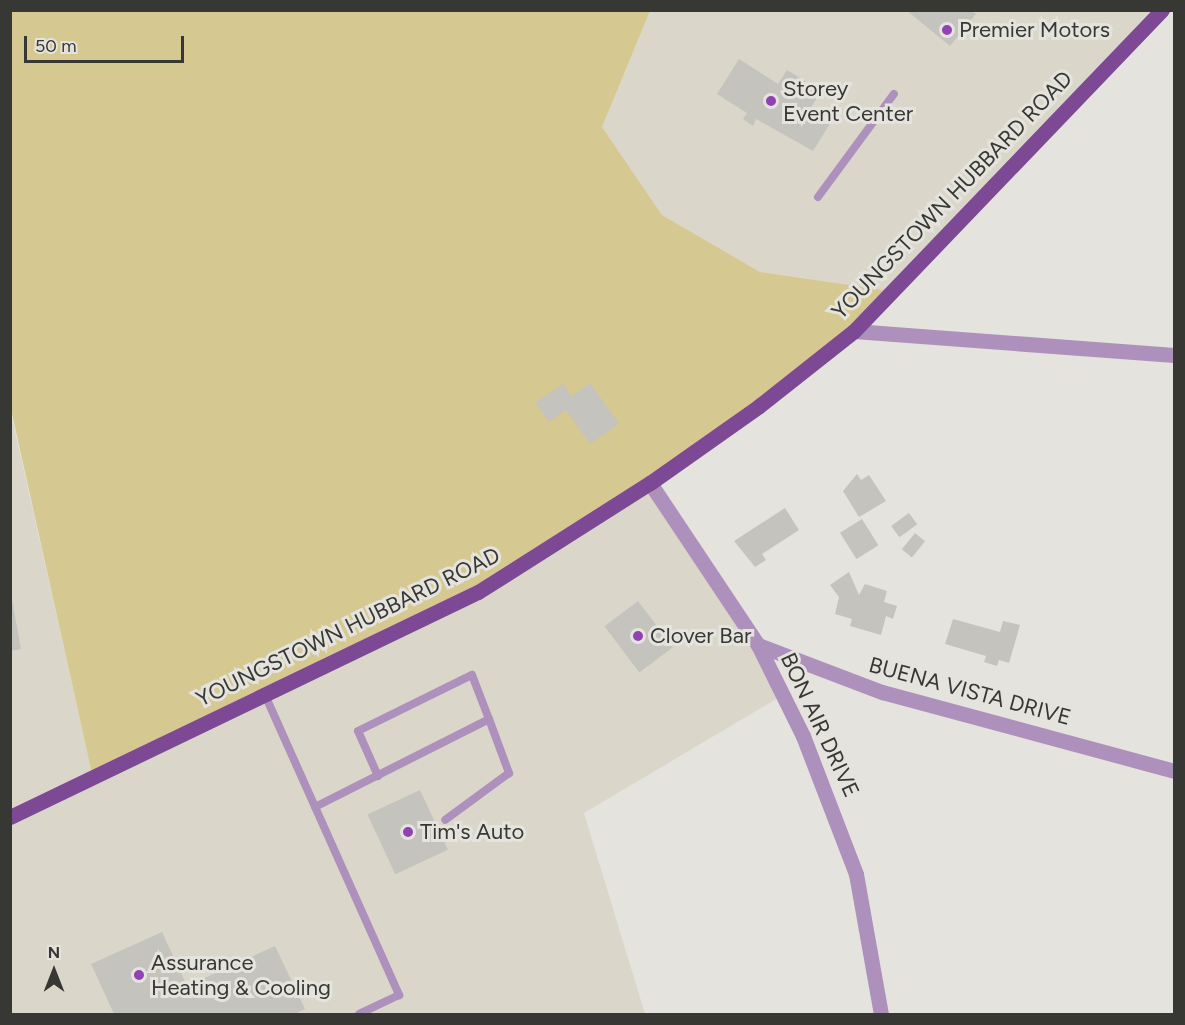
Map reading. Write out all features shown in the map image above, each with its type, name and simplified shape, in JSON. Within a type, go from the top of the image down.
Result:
[{"type":"main road","name":"YOUNGSTOWN HUBBARD ROAD","points":[[10,817],[478,592],[650,483],[759,406],[854,331],[1162,10]]},
{"type":"street","points":[[854,331],[1174,355]]},
{"type":"street","name":"BON AIR DRIVE","points":[[650,483],[758,645],[835,810],[856,874],[880,1014]]},
{"type":"street","name":"BUENA VISTA DRIVE","points":[[758,645],[882,692],[1174,771]]},
{"type":"lane","points":[[818,197],[894,94]]},
{"type":"lane","points":[[378,776],[358,731],[472,675],[509,773],[445,820]]},
{"type":"lane","points":[[265,695],[399,995],[359,1014]]},
{"type":"lane","points":[[315,807],[489,719]]},
{"type":"shaded area","points":[[10,11],[650,11],[602,127],[662,215],[760,272],[891,291],[854,331],[537,557],[93,778],[11,409]]},
{"type":"shaded area","points":[[650,11],[1162,11],[891,291],[760,272],[662,215],[602,127]]},
{"type":"shaded area","points":[[10,409],[93,777],[650,483],[783,695],[584,813],[645,1014],[11,1014]]},
{"type":"building","name":"Premier Motors","points":[[906,10],[971,10],[976,14],[950,46]]},
{"type":"building","name":"Storey Event Center","points":[[739,59],[778,84],[787,70],[821,91],[810,109],[831,122],[813,151],[756,119],[753,126],[743,119],[747,113],[717,94]]},
{"type":"building","points":[[590,383],[619,424],[590,444],[566,410],[549,422],[535,403],[563,384],[572,396]]},
{"type":"building","points":[[857,474],[861,480],[869,475],[886,501],[859,517],[843,491]]},
{"type":"building","points":[[785,508],[799,530],[762,554],[766,560],[755,567],[734,541]]},
{"type":"building","points":[[909,513],[917,524],[899,537],[891,526]]},
{"type":"building","points":[[862,519],[878,545],[856,559],[840,533]]},
{"type":"building","points":[[915,533],[925,541],[912,558],[902,549]]},
{"type":"building","points":[[849,572],[859,595],[865,584],[887,591],[884,602],[897,606],[893,619],[886,616],[881,635],[850,626],[852,619],[835,614],[839,597],[830,585]]},
{"type":"building","points":[[10,589],[21,649],[10,651]]},
{"type":"building","name":"Clover Bar","points":[[638,601],[673,647],[639,673],[604,626]]},
{"type":"building","points":[[953,619],[1000,632],[1003,621],[1020,625],[1009,663],[999,660],[997,666],[984,662],[986,656],[945,644]]},
{"type":"building","name":"Tim's Auto","points":[[420,790],[448,850],[395,874],[367,815]]},
{"type":"building","name":"Assurance Heating & Cooling","points":[[162,932],[187,986],[275,946],[305,1009],[294,1014],[114,1014],[91,964]]},
{"type":"place","name":"Premier Motors","points":[[947,30]]},
{"type":"place","name":"Storey Event Center","points":[[771,101]]},
{"type":"place","name":"Clover Bar","points":[[638,636]]},
{"type":"place","name":"Tim's Auto","points":[[408,832]]},
{"type":"place","name":"Assurance Heating & Cooling","points":[[139,975]]}]
